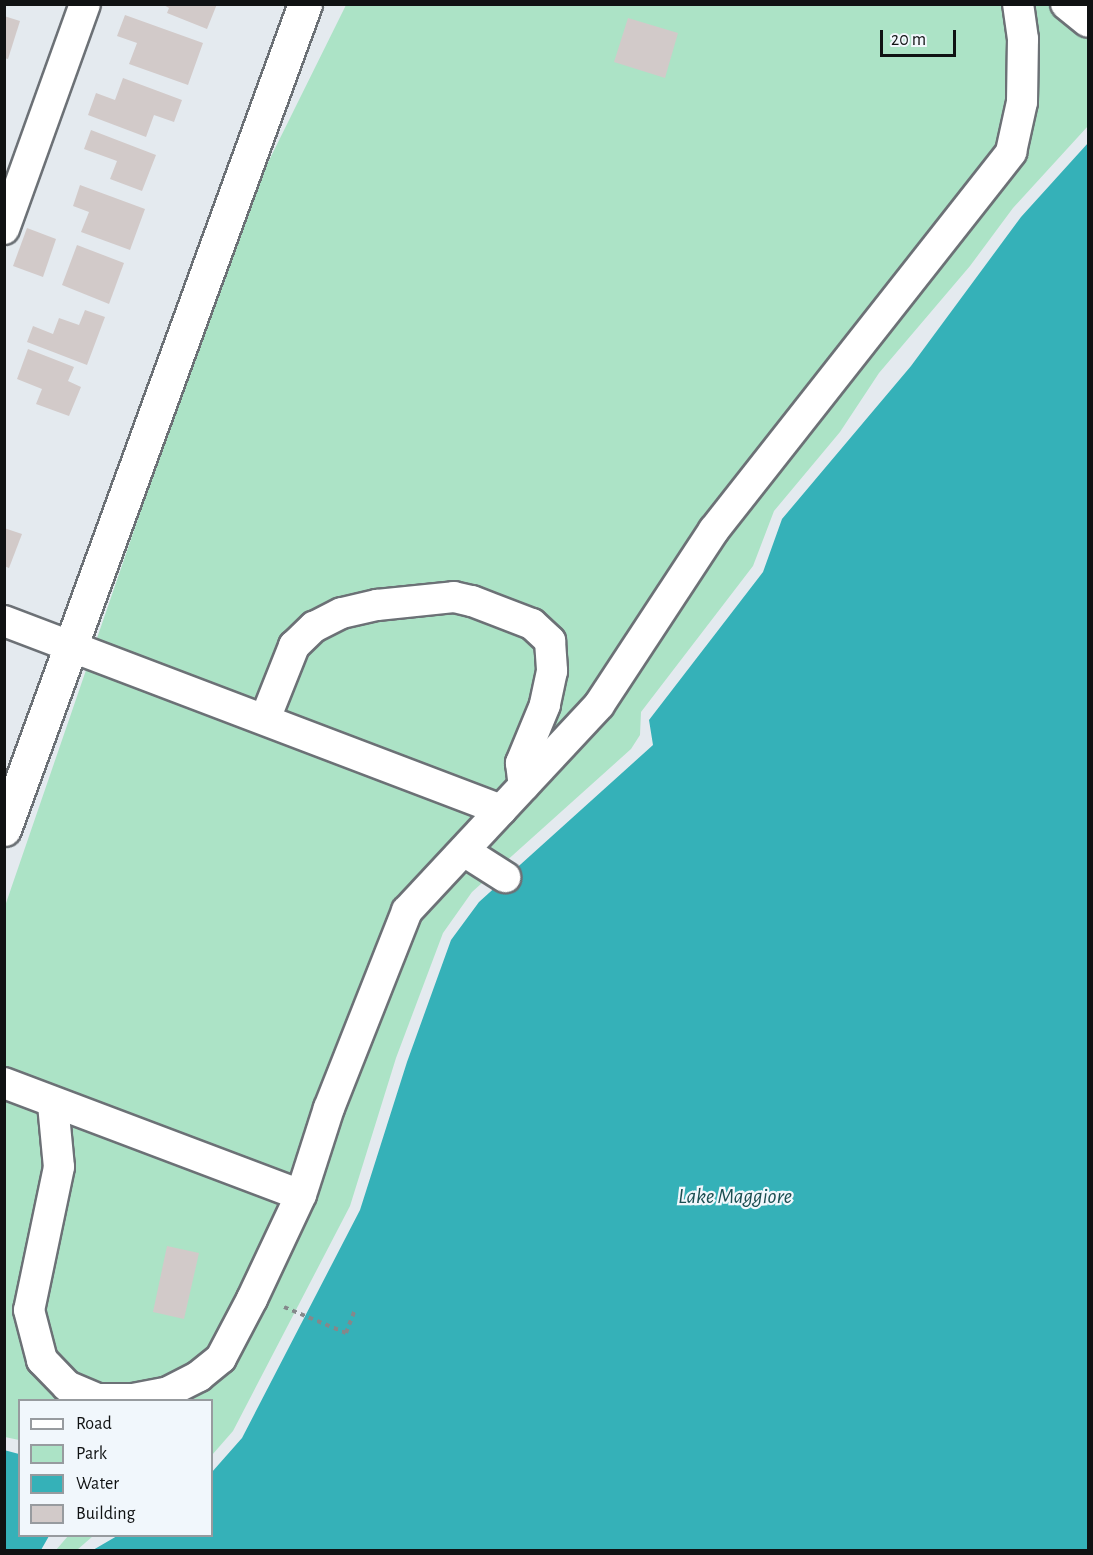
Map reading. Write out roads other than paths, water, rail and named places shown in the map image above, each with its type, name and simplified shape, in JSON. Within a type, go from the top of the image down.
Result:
[{"type":"main road","points":[[4,828],[305,4]]},
{"type":"street","points":[[4,229],[85,4]]},
{"type":"street","points":[[53,1104],[59,1167],[29,1310],[42,1360],[67,1386],[98,1399],[132,1399],[168,1392],[199,1376],[221,1358],[301,1196],[329,1108],[407,911],[599,705],[714,530],[1011,152],[1022,102],[1023,39],[1018,4]]},
{"type":"street","points":[[1066,4],[1089,22]]},
{"type":"street","points":[[265,719],[294,646],[314,627],[342,613],[377,604],[453,597],[472,601],[532,624],[550,641],[552,671],[545,705],[521,763],[524,786]]},
{"type":"street","points":[[4,621],[70,644],[501,810]]},
{"type":"street","points":[[464,851],[505,877]]},
{"type":"street","points":[[4,1083],[53,1104],[301,1196]]},
{"type":"water","name":"Lake Maggiore","points":[[1088,143],[1088,1550],[93,1550],[115,1537],[213,1537],[213,1471],[242,1438],[360,1210],[407,1062],[451,940],[479,902],[653,745],[649,720],[763,572],[782,519],[911,366],[1021,217]]},
{"type":"water","points":[[4,1450],[18,1454],[18,1537],[48,1537],[41,1550],[5,1550]]}]
